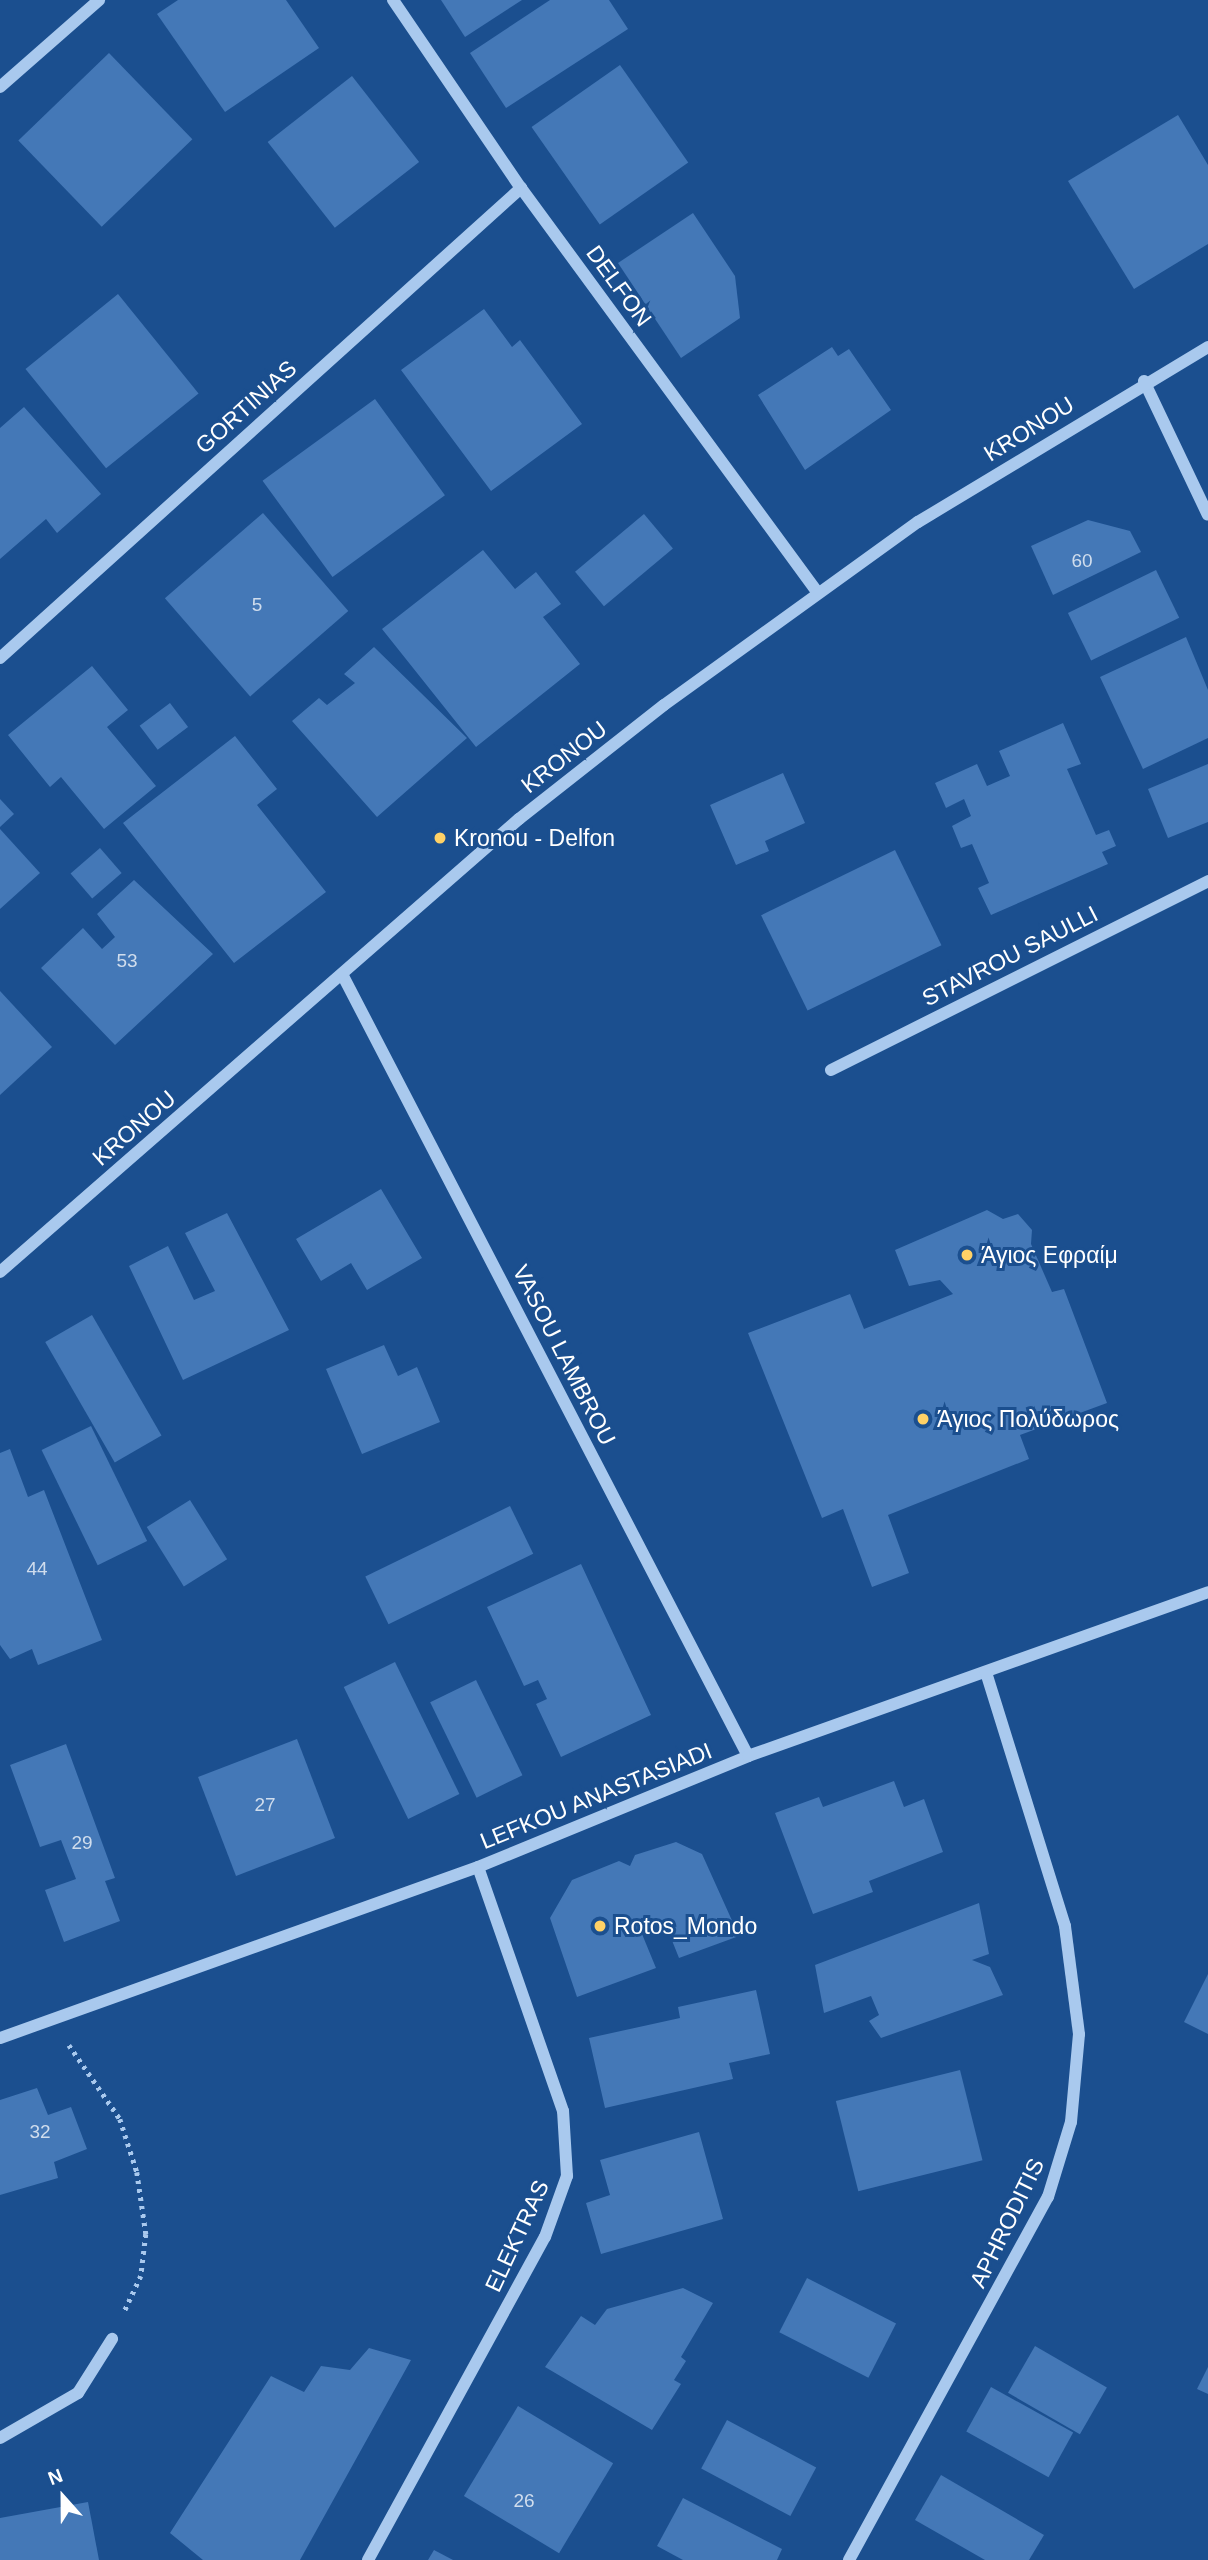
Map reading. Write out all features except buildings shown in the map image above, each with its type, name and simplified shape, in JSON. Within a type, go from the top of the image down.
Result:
[{"type":"street","points":[[0,87],[99,0]]},
{"type":"street","name":"DELFON","points":[[393,0],[521,188],[818,593]]},
{"type":"street","name":"GORTINIAS","points":[[0,658],[521,188]]},
{"type":"street","name":"KRONOU","points":[[0,1272],[519,819],[818,593],[918,522],[1144,382],[1208,346]]},
{"type":"street","points":[[1144,382],[1208,515]]},
{"type":"street","name":"STAVROU SAULLI","points":[[831,1070],[1208,881]]},
{"type":"street","name":"VASOU LAMBROU","points":[[342,974],[748,1756]]},
{"type":"street","name":"LEFKOU ANASTASIADI","points":[[0,2038],[50,2023],[478,1867],[748,1756],[1208,1592]]},
{"type":"street","name":"APHRODITIS","points":[[849,2560],[1038,2217],[1072,2122],[1079,2034],[1065,1926],[986,1672]]},
{"type":"street","name":"ELEKTRAS","points":[[368,2560],[545,2238],[567,2176],[563,2111],[478,1867]]},
{"type":"street","points":[[0,2438],[78,2393],[112,2339]]},
{"type":"path","points":[[50,2023],[120,2119],[137,2172],[146,2234],[141,2276],[112,2339]]},
{"type":"place","name":"Kronou - Delfon","points":[[440,838]]},
{"type":"place","name":"Άγιος Εφραίμ","points":[[967,1255]]},
{"type":"place","name":"Άγιος Πολύδωρος","points":[[923,1419]]},
{"type":"place","name":"Rotos_Mondo","points":[[600,1926]]}]
